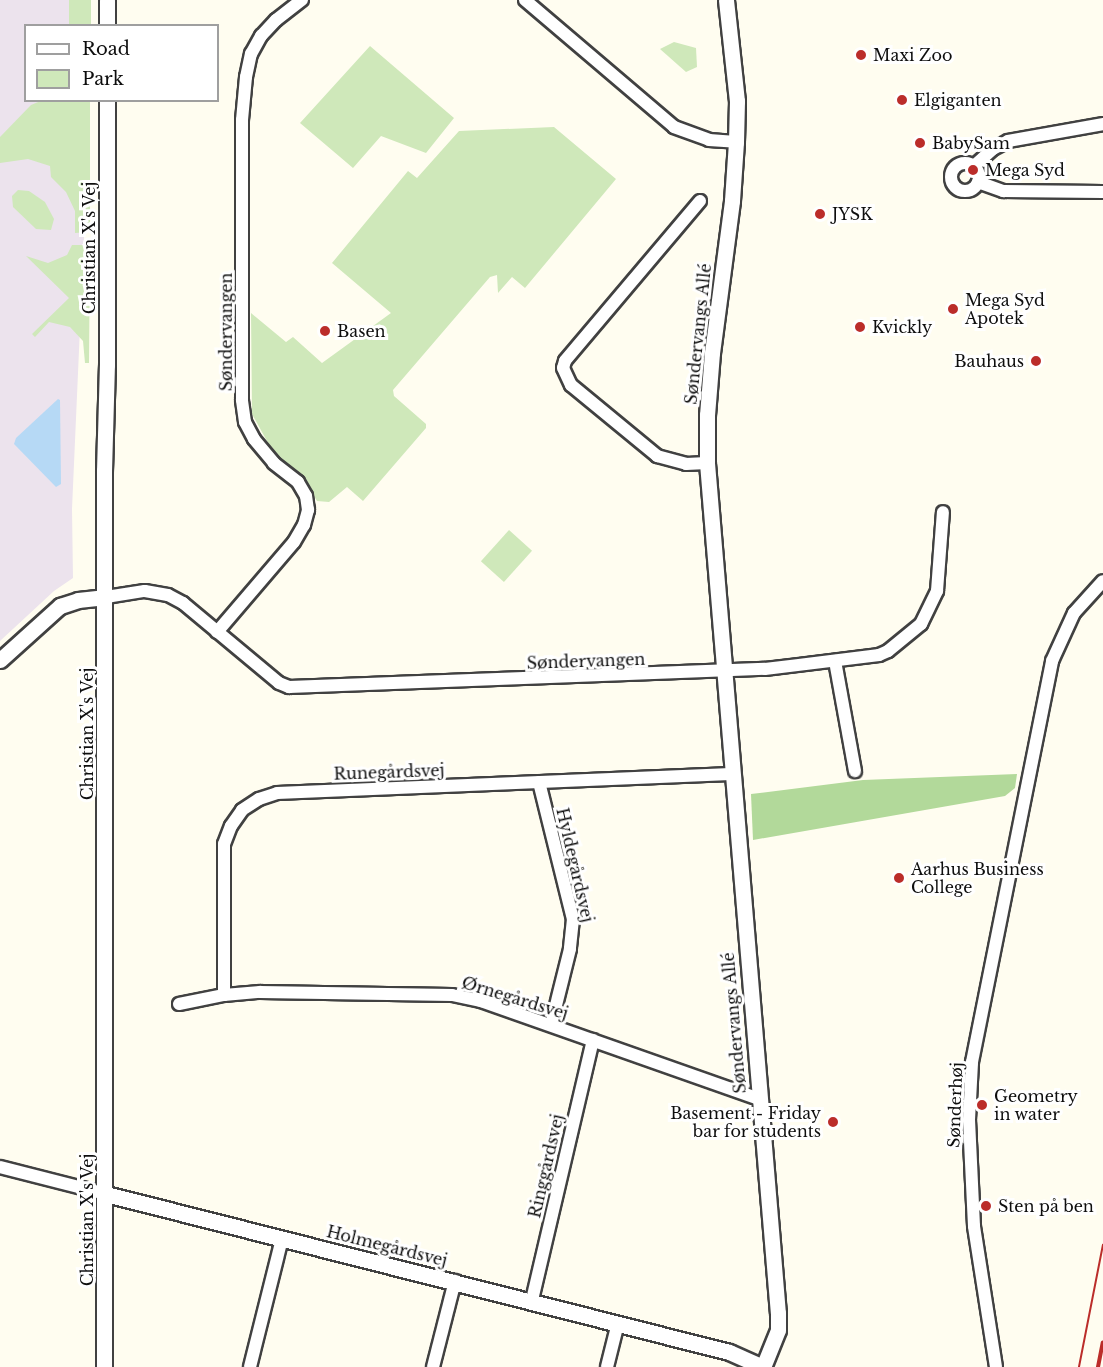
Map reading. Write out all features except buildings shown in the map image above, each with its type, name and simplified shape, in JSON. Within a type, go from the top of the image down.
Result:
[{"type":"street","points":[[107,0],[107,24]]},
{"type":"street","name":"Søndervangen","points":[[217,632],[294,542],[304,525],[309,510],[306,496],[298,482],[274,463],[254,439],[245,422],[242,400],[242,120],[246,77],[251,54],[261,36],[276,20],[302,0]]},
{"type":"street","points":[[525,0],[674,127],[709,140],[736,142]]},
{"type":"street","name":"Søndervangs Allé","points":[[726,0],[737,101],[736,142],[732,201],[712,353],[707,415],[707,463],[731,774],[778,1313],[778,1330],[762,1367]]},
{"type":"street","name":"Christian X's Vej","points":[[104,1367],[106,597],[104,471],[107,365],[107,102]]},
{"type":"street","points":[[974,166],[993,149],[1008,141],[1103,124]]},
{"type":"street","points":[[968,163],[974,166],[978,172],[978,182],[974,189],[966,191],[954,186],[951,179],[952,171],[957,165],[968,163]]},
{"type":"street","points":[[978,182],[1003,191],[1103,192]]},
{"type":"street","points":[[700,201],[565,361],[563,368],[571,385],[657,456],[686,464],[707,463]]},
{"type":"street","points":[[724,672],[835,661],[879,655],[888,651],[921,624],[937,591],[943,512]]},
{"type":"street","name":"Sønderhøj","points":[[996,1367],[974,1226],[969,1120],[977,1028],[1052,661],[1074,613],[1103,581]]},
{"type":"street","name":"Søndervangen","points":[[106,597],[146,591],[168,595],[183,603],[279,683],[290,687],[724,672]]},
{"type":"street","points":[[0,660],[60,606],[78,600],[106,597]]},
{"type":"street","points":[[835,661],[855,771]]},
{"type":"street","name":"Runegårdsvej","points":[[224,995],[224,844],[231,826],[242,810],[259,799],[277,793],[731,774]]},
{"type":"street","name":"Hyldegårdsvej","points":[[539,782],[573,919],[570,949],[551,1025]]},
{"type":"street","name":"Ørnegårdsvej","points":[[179,1004],[224,995],[260,992],[452,995],[481,1000],[759,1099]]},
{"type":"street","name":"Ringgårdsvej","points":[[532,1300],[592,1040]]},
{"type":"street","name":"Holmegårdsvej","points":[[0,1167],[532,1300],[729,1352],[762,1367]]},
{"type":"street","points":[[250,1367],[282,1239]]},
{"type":"street","points":[[433,1367],[455,1281]]},
{"type":"street","points":[[607,1367],[618,1323]]},
{"type":"shaded area","points":[[0,0],[91,0],[91,24],[24,24],[24,102],[90,102],[72,509],[73,578],[54,591],[0,641]]},
{"type":"green space","points":[[69,0],[91,0],[91,24],[69,24]]},
{"type":"green space","points":[[674,42],[696,48],[697,67],[686,72],[660,49]]},
{"type":"green space","points":[[370,46],[454,118],[426,153],[381,136],[353,168],[300,123]]},
{"type":"green space","points":[[38,102],[90,102],[90,232],[75,233],[75,211],[66,192],[51,177],[50,166],[28,159],[0,163],[0,137],[31,105]]},
{"type":"green space","points":[[554,127],[616,179],[525,288],[512,277],[498,293],[497,275],[490,277],[393,390],[394,396],[426,424],[426,428],[363,501],[347,487],[329,502],[317,501],[303,478],[273,452],[252,414],[251,313],[286,342],[293,337],[322,363],[391,313],[332,263],[408,171],[417,178],[459,131]]},
{"type":"green space","points":[[18,190],[29,191],[45,202],[54,219],[51,230],[36,229],[13,207],[12,196]]},
{"type":"green space","points":[[72,245],[90,245],[89,363],[85,363],[83,341],[70,327],[49,322],[35,337],[32,334],[69,298],[26,256],[48,263],[67,255]]},
{"type":"green space","points":[[509,530],[532,551],[504,582],[481,561]]},
{"type":"green space","points":[[1017,774],[1015,788],[1005,796],[753,840],[751,794],[863,780]]},
{"type":"water","points":[[58,399],[60,400],[61,484],[56,487],[14,444],[16,438]]},
{"type":"tram line","points":[[1079,1367],[1103,1245]]},
{"type":"railway","points":[[1098,1367],[1103,1342]]},
{"type":"place","name":"Maxi Zoo","points":[[861,55]]},
{"type":"place","name":"Elgiganten","points":[[902,100]]},
{"type":"place","name":"BabySam","points":[[920,143]]},
{"type":"place","name":"Mega Syd","points":[[973,170]]},
{"type":"place","name":"JYSK","points":[[820,214]]},
{"type":"place","name":"Mega Syd Apotek","points":[[953,309]]},
{"type":"place","name":"Kvickly","points":[[860,327]]},
{"type":"place","name":"Basen","points":[[325,331]]},
{"type":"place","name":"Bauhaus","points":[[1036,361]]},
{"type":"place","name":"Aarhus Business College","points":[[899,878]]},
{"type":"place","name":"Geometry in water","points":[[982,1105]]},
{"type":"place","name":"Basement - Friday bar for students","points":[[833,1122]]},
{"type":"place","name":"Sten på ben","points":[[986,1206]]}]
